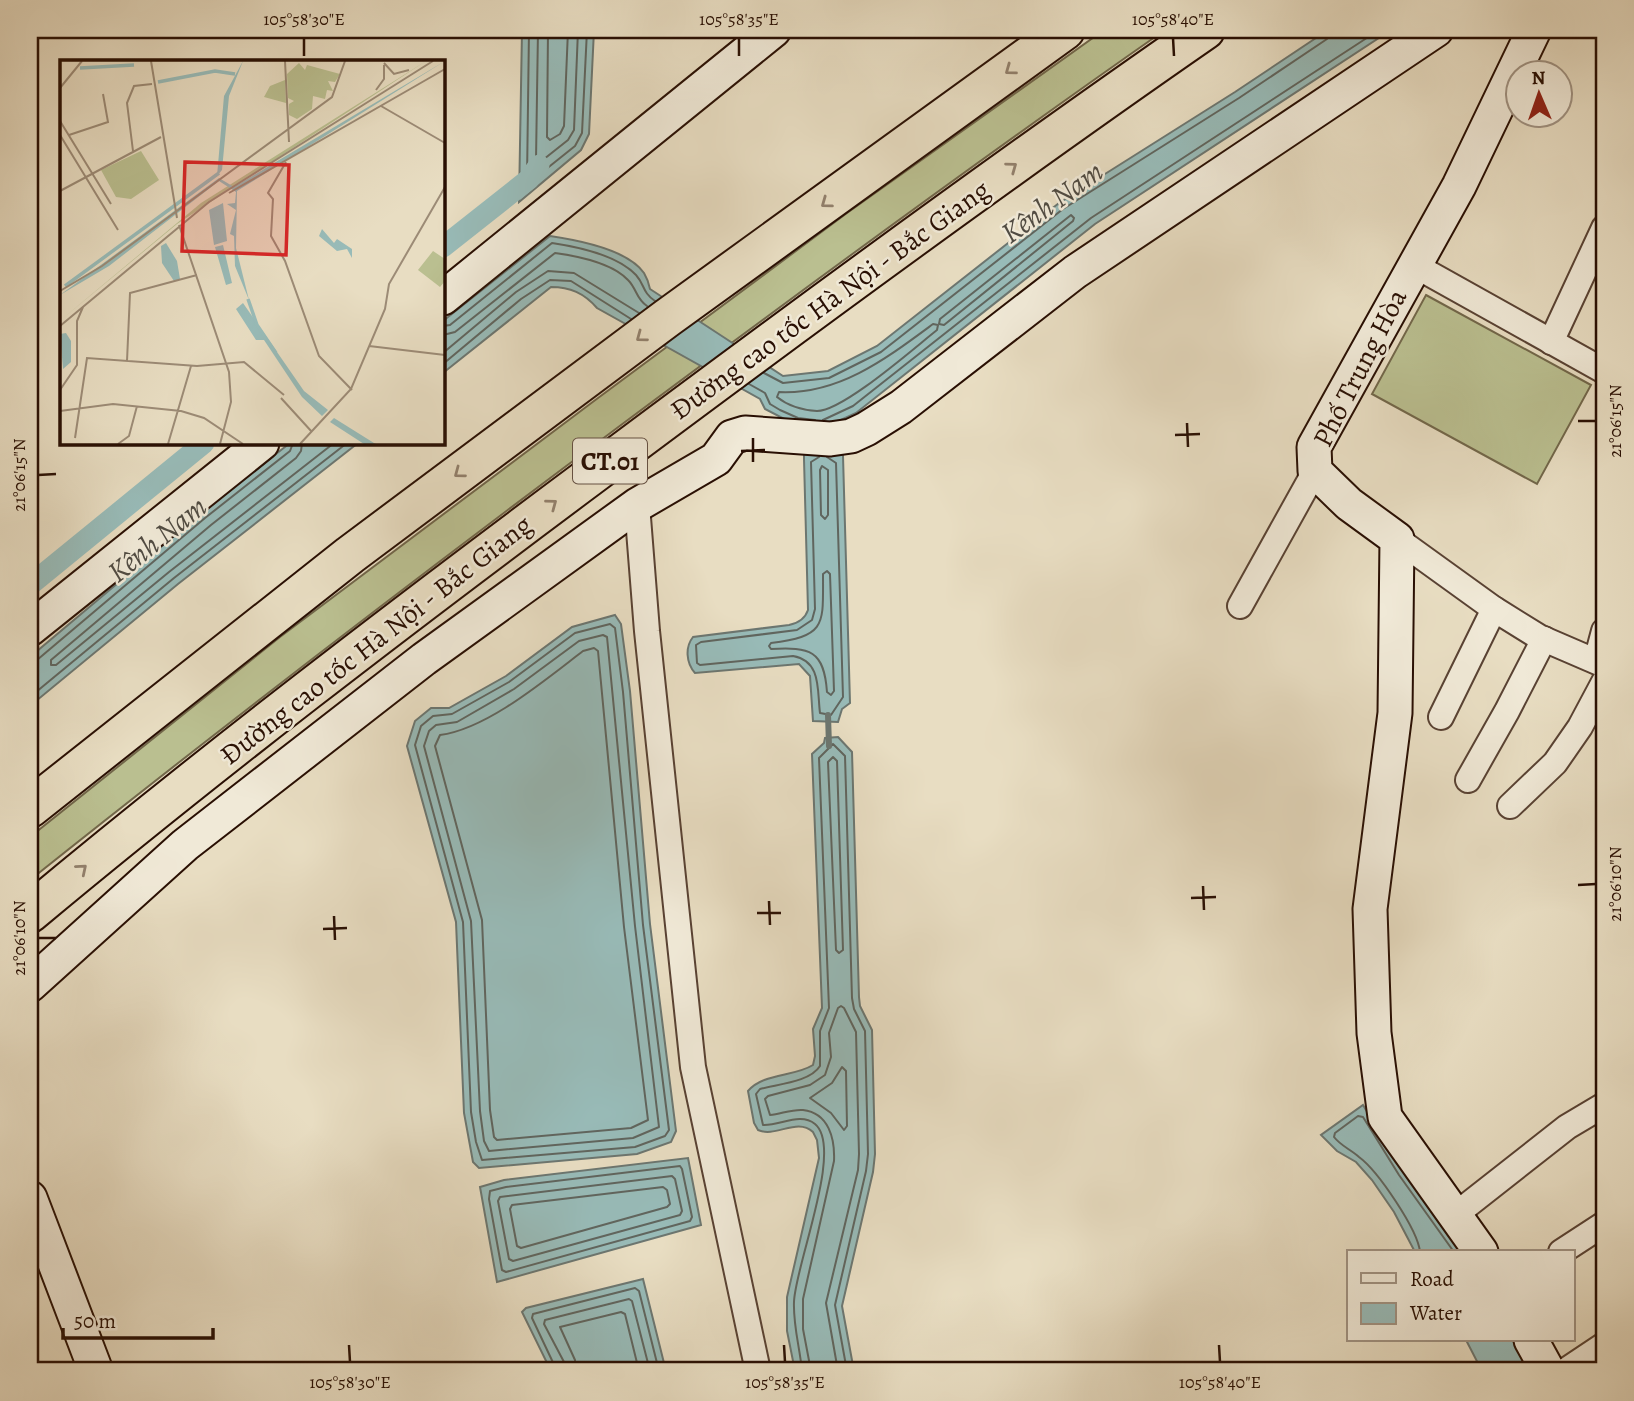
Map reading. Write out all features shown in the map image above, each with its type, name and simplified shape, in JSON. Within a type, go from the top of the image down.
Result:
[{"type":"highway","name":"CT.01","points":[[30,808],[360,547],[667,318],[1065,30]]},
{"type":"highway","name":"Đường cao tốc Hà Nội - Bắc Giang","points":[[30,913],[110,846],[408,613],[714,383],[1205,30]]},
{"type":"street","points":[[444,297],[774,30]]},
{"type":"street","points":[[30,985],[196,836],[424,659],[638,505],[716,459],[733,437],[741,433],[830,439],[850,436],[866,429],[901,407],[1075,272],[1436,30]]},
{"type":"street","name":"Phố Trung Hòa","points":[[1534,30],[1459,186],[1314,447],[1315,471],[1349,503],[1494,609],[1601,669]]},
{"type":"street","points":[[1551,342],[1604,228]]},
{"type":"street","points":[[1414,265],[1604,372]]},
{"type":"street","points":[[30,629],[261,444]]},
{"type":"street","points":[[1240,606],[1315,471]]},
{"type":"street","points":[[638,505],[647,631],[693,1067],[758,1371]]},
{"type":"street","points":[[1397,539],[1395,713],[1370,909],[1374,1033],[1385,1117],[1480,1250]]},
{"type":"street","points":[[1441,717],[1494,609]]},
{"type":"street","points":[[1510,806],[1555,763],[1580,727],[1601,669],[1604,631]]},
{"type":"street","points":[[1468,780],[1544,639]]},
{"type":"street","points":[[1455,1215],[1567,1127],[1604,1105]]},
{"type":"street","points":[[30,1198],[96,1371]]},
{"type":"street","points":[[1564,1250],[1604,1224]]},
{"type":"street","points":[[1532,1342],[1548,1371]]},
{"type":"street","points":[[1564,1371],[1604,1345]]},
{"type":"green space","points":[[1104,30],[1165,30],[890,227],[617,428],[175,765],[30,880],[30,837],[280,637],[847,213]]},
{"type":"green space","points":[[1426,295],[1591,385],[1537,484],[1372,394]]},
{"type":"water","points":[[522,30],[594,30],[589,134],[581,150],[519,202]]},
{"type":"water","name":"Kênh Nam","points":[[1328,30],[1391,30],[1095,224],[856,413],[834,423],[843,456],[850,703],[842,709],[838,722],[813,721],[810,676],[799,664],[695,673],[688,660],[689,645],[693,637],[789,625],[801,620],[807,613],[804,455],[808,452],[796,425],[765,409],[760,399],[597,308],[582,295],[564,288],[551,287],[444,372],[444,320],[550,236],[587,243],[626,258],[644,273],[650,289],[783,376],[828,371],[877,346],[1059,203]]},
{"type":"water","name":"Kênh Nam","points":[[289,444],[357,444],[178,584],[30,706],[30,657],[201,513]]},
{"type":"water","points":[[615,615],[621,624],[630,691],[650,924],[676,1131],[671,1142],[637,1154],[479,1168],[473,1162],[464,1113],[456,922],[407,746],[415,721],[431,708],[449,708],[506,676],[572,627]]},
{"type":"water","points":[[838,737],[852,752],[859,997],[860,1006],[872,1030],[875,1154],[842,1306],[854,1371],[795,1371],[787,1331],[787,1297],[819,1158],[817,1140],[813,1132],[800,1126],[772,1132],[758,1130],[754,1123],[748,1091],[762,1081],[813,1065],[813,1029],[822,1008],[812,754],[824,743],[825,738]]},
{"type":"water","points":[[1363,1105],[1461,1250],[1414,1250],[1394,1212],[1372,1180],[1356,1162],[1337,1151],[1321,1135]]},
{"type":"water","points":[[688,1158],[701,1225],[497,1282],[480,1187],[504,1180]]},
{"type":"water","points":[[643,1279],[666,1371],[551,1371],[522,1312],[526,1308]]},
{"type":"water","points":[[1467,1342],[1521,1342],[1541,1371],[1482,1371]]},
{"type":"waterway","points":[[444,246],[529,179],[539,165]]},
{"type":"waterway","points":[[30,585],[203,444]]},
{"type":"waterway","points":[[828,715],[829,746]]}]
